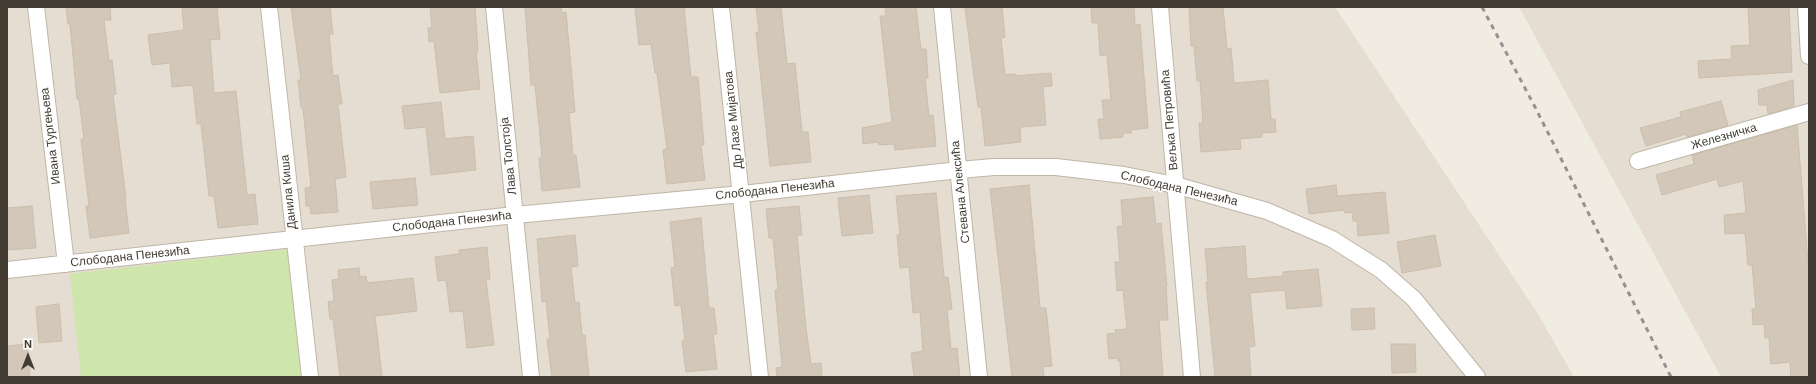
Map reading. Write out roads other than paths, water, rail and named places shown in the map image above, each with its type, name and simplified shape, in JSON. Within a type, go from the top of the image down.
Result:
[{"type":"street","name":"Ивана Тургењева","points":[[36,7],[66,264]]},
{"type":"street","name":"Данила Киша","points":[[268,7],[310,377]]},
{"type":"street","name":"Лава Толстоја","points":[[494,7],[531,377]]},
{"type":"street","name":"Др Лазе Мијатова","points":[[721,7],[742,194],[760,377]]},
{"type":"street","name":"Стевана Алексића","points":[[942,7],[979,377]]},
{"type":"street","name":"Вељка Петровића","points":[[1160,7],[1192,377]]},
{"type":"street","points":[[1806,7],[1809,56]]},
{"type":"street","name":"Железничка","points":[[1638,161],[1809,112]]},
{"type":"street","name":"Слободана Пенезића","points":[[7,270],[515,215],[742,194],[959,170],[994,167],[1056,167],[1124,174],[1175,185],[1241,203],[1293,221],[1332,239],[1381,270],[1414,299],[1477,377]]},
{"type":"railway","points":[[1482,7],[1535,107],[1671,377]]}]
